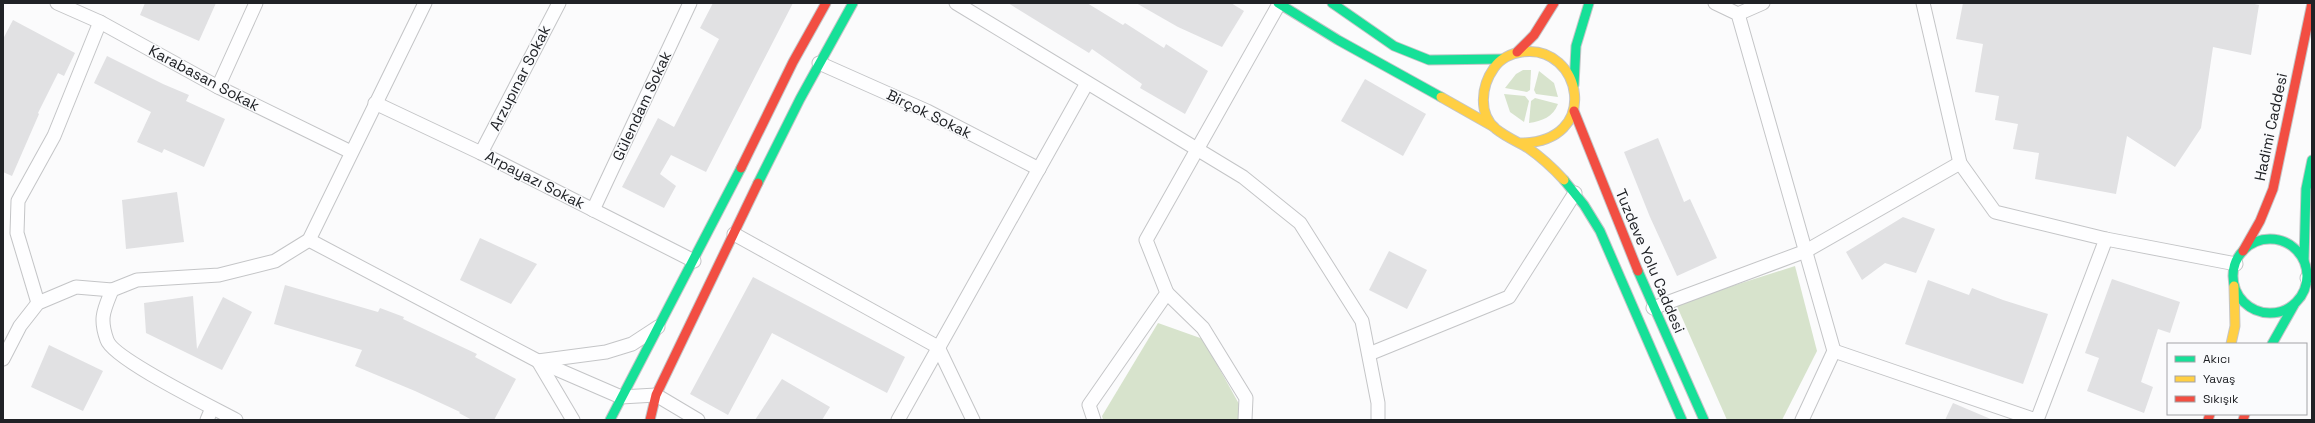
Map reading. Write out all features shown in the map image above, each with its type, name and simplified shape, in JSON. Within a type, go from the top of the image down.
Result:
[{"type":"main road","points":[[610,420],[715,222],[792,62],[826,3]]},
{"type":"main road","points":[[650,420],[656,396],[734,234],[819,63],[853,3]]},
{"type":"main road","points":[[1278,3],[1338,40],[1494,127],[1505,137],[1519,143],[1547,164],[1575,193],[1601,233],[1682,420]]},
{"type":"main road","points":[[1332,3],[1394,46],[1429,60],[1502,59]]},
{"type":"main road","points":[[1494,127],[1486,114],[1483,99],[1484,84],[1491,70],[1502,59],[1517,52],[1534,35],[1554,3]]},
{"type":"main road","points":[[1519,143],[1533,144],[1552,137],[1568,123],[1574,111],[1576,98],[1574,85],[1576,46],[1590,3]]},
{"type":"main road","name":"Hadimi Caddesi","points":[[2243,251],[2260,221],[2273,189],[2312,3]]},
{"type":"main road","points":[[1517,52],[1529,51],[1552,57],[1565,69],[1574,85]]},
{"type":"main road","name":"Tuzdeve Yolu Caddesi","points":[[1574,111],[1653,308],[1704,420]]},
{"type":"main road","points":[[2273,343],[2294,305],[2302,296],[2309,278],[2304,260],[2306,189],[2312,160]]},
{"type":"main road","points":[[2231,343],[2235,326],[2234,272],[2236,264],[2243,251],[2252,244],[2264,240],[2276,239],[2287,243],[2297,250],[2304,260]]},
{"type":"main road","points":[[2234,285],[2239,296],[2248,305],[2259,311],[2271,313],[2283,311],[2294,305]]},
{"type":"street","name":"Karabasan Sokak","points":[[57,3],[100,22],[218,87],[351,152]]},
{"type":"street","points":[[218,87],[256,3]]},
{"type":"street","points":[[3,360],[20,326],[38,303],[76,287],[112,290],[137,280],[219,275],[275,261],[309,240],[425,3]]},
{"type":"street","name":"Arzupınar Sokak","points":[[481,152],[559,3]]},
{"type":"street","name":"Gülendam Sokak","points":[[593,210],[690,3]]},
{"type":"street","points":[[956,3],[1243,177],[1300,223],[1362,321],[1378,403],[1378,420]]},
{"type":"street","points":[[1246,420],[1246,398],[1203,328],[1167,293],[1146,240],[1278,3]]},
{"type":"street","points":[[1715,3],[1738,14],[1834,351],[1802,420]]},
{"type":"street","points":[[1738,14],[1763,3]]},
{"type":"street","points":[[1923,3],[1960,163],[1995,212],[2106,239],[2236,264]]},
{"type":"street","points":[[38,303],[17,233],[18,201],[54,136],[100,22]]},
{"type":"street","name":"Birçok Sokak","points":[[819,63],[927,111],[1038,169]]},
{"type":"street","points":[[898,420],[1087,83]]},
{"type":"street","name":"Arpayazı Sokak","points":[[375,103],[481,152],[694,261]]},
{"type":"street","points":[[1653,308],[1806,252],[1960,163]]},
{"type":"street","points":[[1369,354],[1509,297],[1575,193]]},
{"type":"street","points":[[734,234],[938,347],[973,420]]},
{"type":"street","points":[[1834,351],[2036,420],[2106,239]]},
{"type":"street","points":[[309,240],[538,361],[622,397],[656,396],[698,420]]},
{"type":"street","points":[[112,290],[102,316],[107,342],[123,357],[212,408],[236,420]]},
{"type":"street","points":[[1094,420],[1089,405],[1167,293]]},
{"type":"street","points":[[538,361],[606,352],[632,344],[658,328]]},
{"type":"street","points":[[538,361],[573,420]]},
{"type":"street","points":[[207,420],[212,408]]},
{"type":"green space","points":[[1523,70],[1531,70],[1530,90],[1527,92],[1505,88],[1516,74]]},
{"type":"green space","points":[[1539,71],[1554,83],[1558,97],[1536,94],[1534,90]]},
{"type":"green space","points":[[1504,94],[1525,96],[1529,101],[1524,122],[1510,112]]},
{"type":"green space","points":[[1535,98],[1558,104],[1553,112],[1546,118],[1529,123],[1531,101]]},
{"type":"green space","points":[[1795,266],[1817,351],[1782,420],[1727,420],[1676,304]]},
{"type":"green space","points":[[1158,323],[1203,339],[1239,404],[1238,420],[1103,420],[1102,416]]},
{"type":"building","points":[[145,3],[216,3],[199,41],[140,15]]},
{"type":"building","points":[[713,3],[793,3],[706,172],[671,155],[660,174],[676,186],[664,208],[622,187],[658,118],[674,127],[719,39],[700,28]]},
{"type":"building","points":[[1008,3],[1087,3],[1123,25],[1125,23],[1164,48],[1166,44],[1208,71],[1185,114],[1140,88],[1142,84],[1092,49],[1089,53]]},
{"type":"building","points":[[1136,3],[1231,3],[1244,11],[1222,47],[1178,27]]},
{"type":"building","points":[[1963,3],[2250,3],[2259,5],[2251,55],[2213,47],[2201,128],[2175,167],[2127,136],[2116,194],[2035,179],[2039,153],[2013,149],[2018,124],[1995,120],[1999,96],[1975,92],[1983,44],[1956,39]]},
{"type":"building","points":[[13,20],[75,53],[64,76],[58,73],[38,113],[39,114],[12,176],[3,172],[3,39]]},
{"type":"building","points":[[107,56],[163,84],[189,95],[186,101],[225,119],[204,167],[164,149],[162,153],[137,142],[151,112],[94,83]]},
{"type":"building","points":[[1365,79],[1426,114],[1403,156],[1341,121]]},
{"type":"building","points":[[1658,138],[1684,202],[1690,199],[1717,258],[1677,276],[1650,217],[1624,152]]},
{"type":"building","points":[[177,192],[184,242],[126,249],[122,200]]},
{"type":"building","points":[[1903,217],[1935,229],[1916,273],[1885,263],[1862,280],[1846,252]]},
{"type":"building","points":[[480,238],[537,264],[511,304],[460,280]]},
{"type":"building","points":[[1389,251],[1427,270],[1407,309],[1369,290]]},
{"type":"building","points":[[753,277],[905,357],[887,393],[772,333],[728,415],[690,394]]},
{"type":"building","points":[[2112,279],[2180,302],[2170,333],[2158,329],[2141,382],[2153,387],[2144,413],[2087,391],[2099,358],[2085,353]]},
{"type":"building","points":[[1928,280],[1969,295],[1972,288],[2003,300],[2048,314],[2023,384],[1905,344]]},
{"type":"building","points":[[285,285],[378,312],[380,308],[404,317],[403,319],[477,354],[475,357],[516,379],[494,420],[472,420],[459,413],[460,412],[415,391],[355,366],[362,350],[274,324]]},
{"type":"building","points":[[193,296],[197,349],[223,297],[252,312],[222,370],[146,333],[144,303]]},
{"type":"building","points":[[49,345],[103,371],[83,411],[31,387]]},
{"type":"building","points":[[782,379],[830,407],[822,420],[755,420]]},
{"type":"building","points":[[1953,403],[1993,420],[1945,420]]},
{"type":"traffic: fast","points":[[758,183],[800,99],[853,3]]},
{"type":"traffic: fast","points":[[1278,3],[1338,40],[1441,97]]},
{"type":"traffic: fast","points":[[1332,3],[1394,46],[1429,60],[1502,59]]},
{"type":"traffic: fast","points":[[1574,85],[1576,46],[1589,3]]},
{"type":"traffic: fast","points":[[2304,260],[2306,189],[2312,160]]},
{"type":"traffic: fast","points":[[610,420],[741,168]]},
{"type":"traffic: fast","points":[[1564,180],[1584,205],[1600,231],[1682,420]]},
{"type":"traffic: fast","points":[[2270,239],[2284,242],[2296,250],[2304,262],[2307,276],[2304,290],[2296,302],[2284,310],[2270,313],[2256,310],[2244,302],[2236,290],[2233,276],[2236,262],[2244,250],[2256,242],[2270,239]]},
{"type":"traffic: fast","points":[[1638,271],[1704,420]]},
{"type":"traffic: fast","points":[[2273,343],[2294,305]]},
{"type":"traffic: slow","points":[[1519,143],[1546,139],[1563,128],[1573,112],[1574,94],[1570,77],[1559,63],[1543,53],[1522,52],[1506,57],[1499,62],[1486,83],[1483,100],[1484,108],[1486,116],[1496,129],[1512,139],[1528,148],[1533,151],[1564,180]]},
{"type":"traffic: slow","points":[[1441,97],[1494,127]]},
{"type":"traffic: slow","points":[[2231,343],[2235,326],[2234,286]]},
{"type":"traffic: jam","points":[[741,168],[793,62],[826,3]]},
{"type":"traffic: jam","points":[[1517,52],[1534,35],[1554,3]]},
{"type":"traffic: jam","points":[[2243,251],[2260,221],[2273,189],[2312,3]]},
{"type":"traffic: jam","points":[[1574,111],[1638,271]]},
{"type":"traffic: jam","points":[[650,420],[656,395],[758,183]]},
{"type":"traffic: jam","points":[[2208,420],[2210,415]]},
{"type":"traffic: jam","points":[[2243,420],[2245,415]]}]
